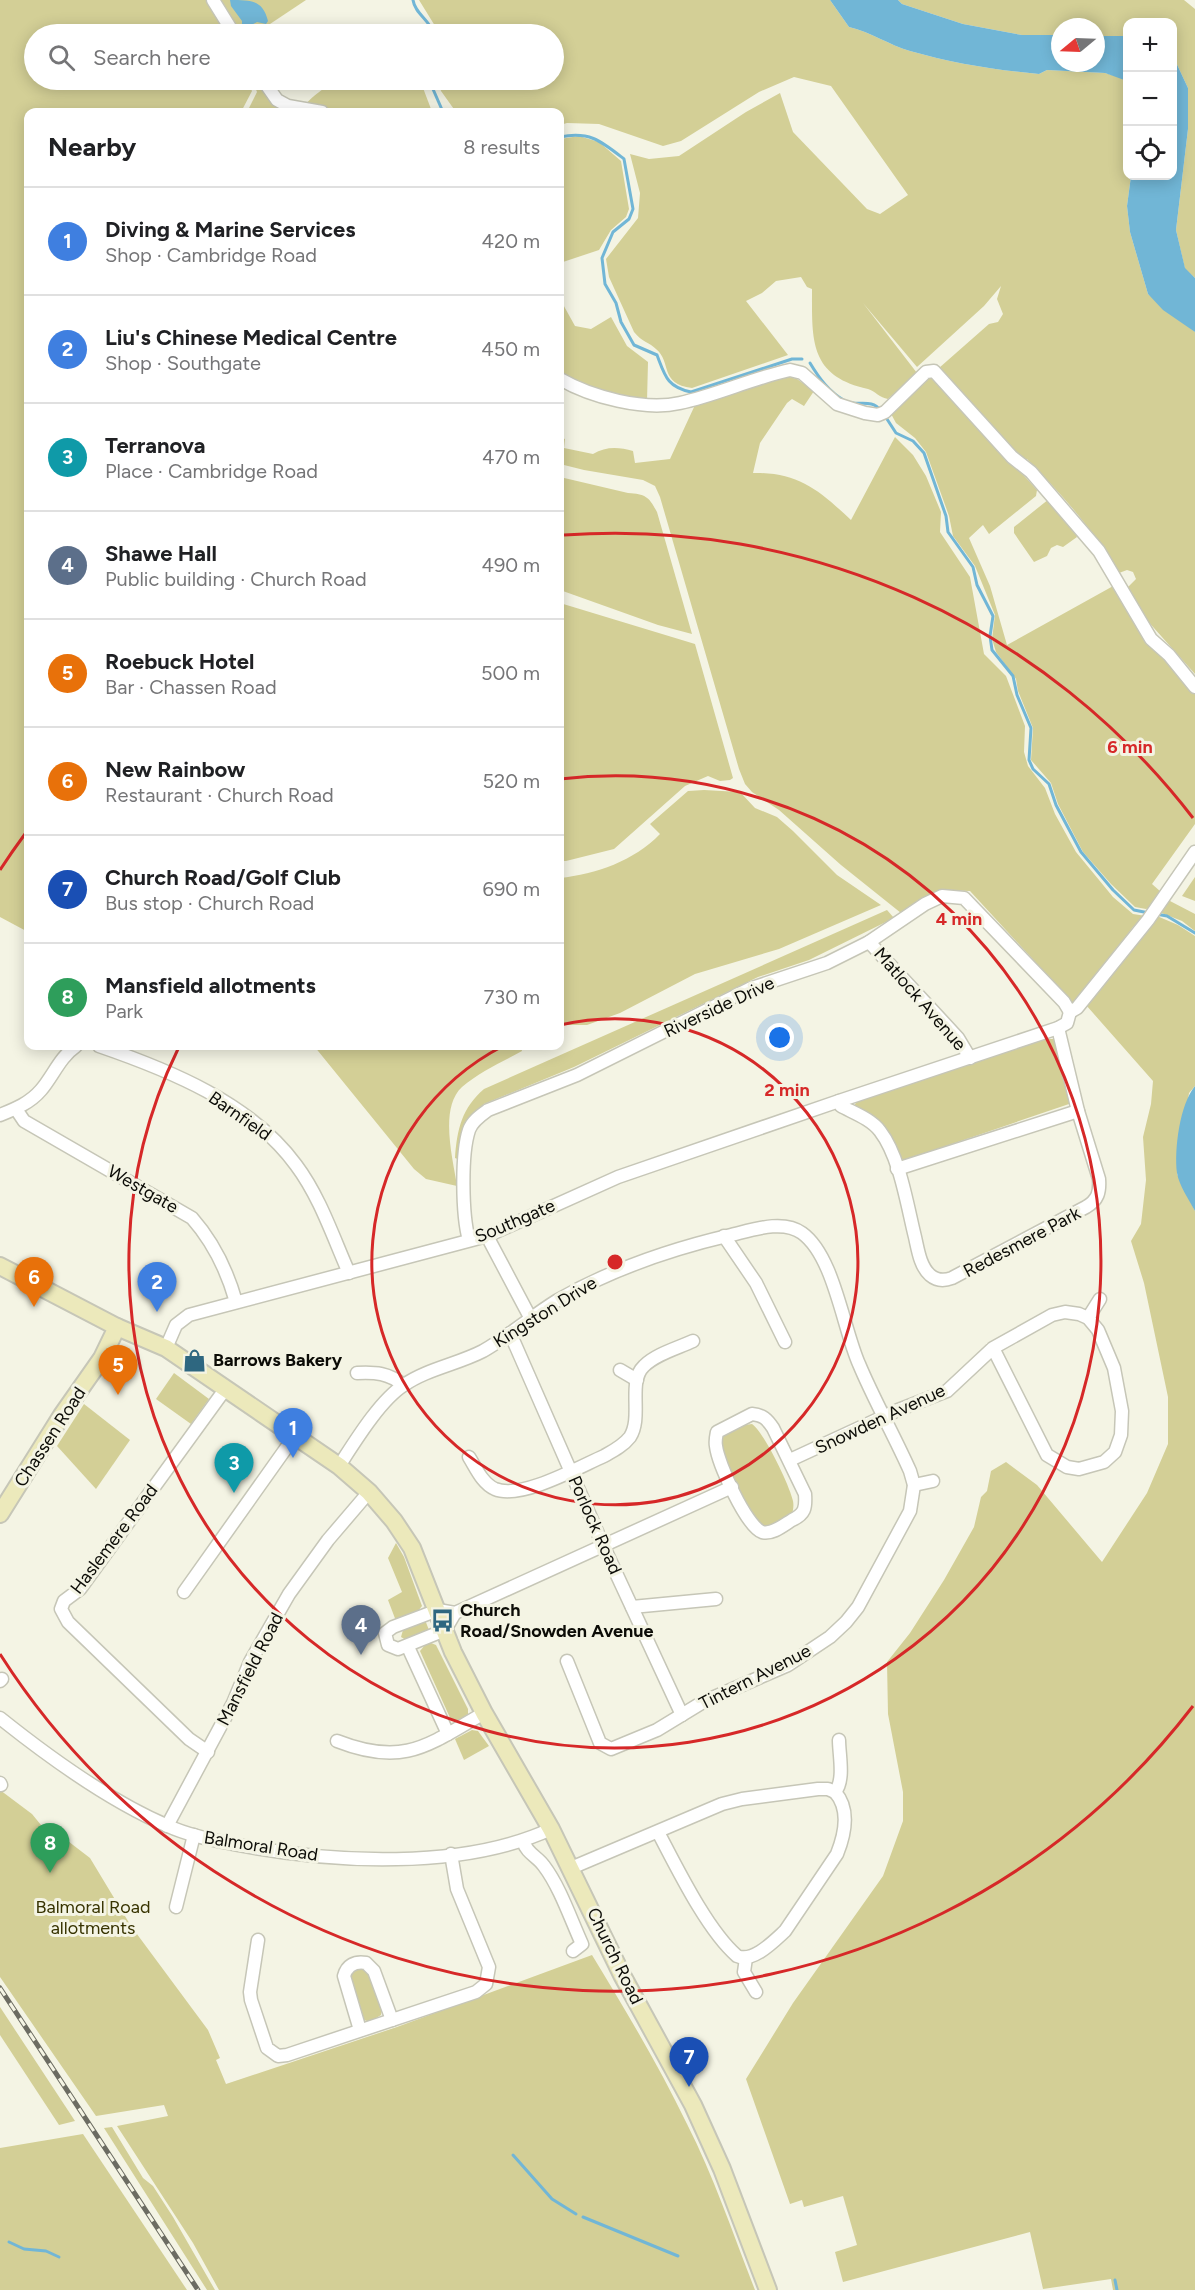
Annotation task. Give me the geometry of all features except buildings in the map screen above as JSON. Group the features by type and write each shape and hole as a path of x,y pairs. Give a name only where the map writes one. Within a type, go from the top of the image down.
{"main road":[{"name":"Church Road","path":"0,1266 117,1327 166,1348 339,1466 369,1492 394,1521 412,1548 446,1611 445,1630 453,1652 484,1713 551,1829 622,1975 708,2137 768,2290"},
{"name":"Chassen Road","path":"0,1514 62,1415 102,1358 117,1327"}],"street":[{"path":"213,0 228,24"},
{"path":"270,90 276,100 299,108"},
{"path":"564,382 603,398 649,404 678,403 790,370 802,373 837,404 878,415 885,412 926,372 934,371 1012,457 1030,472 1099,551 1151,639 1169,655 1195,687"},
{"path":"839,1101 1058,1028 1067,1023 1070,1011 1077,1008 1148,920 1195,852"},
{"name":"Riverside Drive","path":"469,1240 463,1203 466,1144 470,1128 479,1116 488,1110 577,1075 749,989 811,970 869,942 925,904 942,896 964,898 1070,1011"},
{"name":"Matlock Avenue","path":"869,942 958,1038 970,1058"},
{"name":"Redesmere Park","path":"839,1101 841,1106 880,1130 889,1146 897,1169 923,1263 931,1276 943,1281 952,1278 1093,1203 1100,1190 1058,1028"},
{"path":"0,1115 33,1099 71,1050"},
{"name":"Barnfield","path":"111,1050 180,1077 255,1122 277,1141 297,1166 315,1196 349,1272"},
{"name":"Southgate","path":"166,1348 176,1325 182,1318 487,1236 618,1177 839,1101"},
{"name":"Westgate","path":"16,1109 24,1121 192,1218 207,1235 221,1259 236,1302"},
{"path":"897,1169 1078,1111"},
{"name":"Kingston Drive","path":"339,1466 370,1419 404,1385 480,1352 557,1301 606,1275 679,1247 755,1229 793,1228 803,1233 814,1246 825,1264 858,1362 885,1417"},
{"path":"487,1236 531,1319"},
{"path":"724,1236 756,1283 785,1342"},
{"path":"993,1348 1047,1455 1067,1467 1092,1467 1104,1462 1115,1452 1121,1435 1122,1411 1114,1368 1098,1330 1088,1318 1100,1299"},
{"name":"Snowden Avenue","path":"790,1460 946,1391 993,1348 1052,1315 1065,1312 1088,1318"},
{"name":"Porlock Road","path":"510,1334 603,1545 682,1715"},
{"path":"469,1457 482,1478 495,1489 512,1492 527,1489 610,1453 630,1436 635,1423 637,1380 644,1365 693,1341"},
{"path":"620,1370 637,1380"},
{"path":"357,1373 377,1372 394,1377 404,1385"},
{"name":"Haslemere Road","path":"208,1752 189,1739 68,1622 61,1610 64,1601 77,1593 87,1580 226,1388"},
{"path":"752,1414 760,1415 767,1419 790,1460 804,1494 805,1511 771,1532 764,1533 747,1516 732,1487 716,1449 717,1432 752,1414"},
{"path":"885,1417 910,1471 914,1485 933,1481"},
{"path":"184,1592 294,1437"},
{"name":"Tintern Avenue","path":"567,1661 600,1743 609,1749 622,1746 657,1730 745,1682 788,1665 830,1637 858,1607 910,1511 914,1485"},
{"path":"445,1630 408,1647 393,1649 388,1645 385,1633 393,1627 446,1611 603,1545 699,1504 732,1487"},
{"name":"Mansfield Road","path":"167,1826 233,1703 250,1662 289,1594 328,1540 369,1492"},
{"path":"632,1607 716,1599"},
{"path":"408,1647 448,1734"},
{"path":"337,1741 375,1753 403,1753 448,1734 484,1713"},
{"name":"Balmoral Road","path":"0,1719 115,1798 167,1826 194,1835 266,1850 324,1857 383,1859 451,1854 523,1841 551,1829"},
{"path":"835,1792 839,1787 840,1776 839,1740"},
{"path":"571,1868 702,1812 742,1799 828,1789 835,1792 844,1806 842,1842 837,1854 785,1930 774,1941 746,1958 737,1956 731,1951 714,1929 679,1873 658,1832"},
{"path":"176,1907 194,1835"},
{"name":"Church Road","path":"523,1841 526,1850 546,1869 573,1924 582,1944 573,1951"},
{"path":"258,1940 250,1996 265,2044 270,2052 282,2056 476,1992 489,1979 488,1962 457,1889 451,1854"},
{"path":"746,1958 744,1972 756,1992"},
{"path":"360,2030 345,1982 345,1971 354,1963 366,1964 374,1971 392,2020"}],"green space":[{"path":"0,0 209,0 225,24 24,24 24,90 252,91 243,108 24,108 24,930 0,917"},
{"path":"219,0 306,0 270,24 236,24"},
{"path":"419,0 830,0 849,27 926,55 974,66 1039,74 1047,70 1105,73 1123,78 1123,180 1130,180 1127,206 1130,232 1148,294 1195,332 1195,674 1145,618 1127,588 1136,579 1133,572 1127,570 1119,573 1099,542 1065,500 1027,459 1020,459 939,368 989,324 998,322 1003,314 997,299 1001,286 984,306 917,367 863,303 917,373 888,399 871,390 849,383 834,375 824,365 814,340 812,289 807,287 801,277 776,281 762,293 746,301 788,355 692,388 682,386 670,377 661,354 634,332 609,277 606,259 638,218 640,193 630,154 649,159 679,156 746,112 780,93 793,132 867,209 880,214 908,195 831,86 794,77 759,92 681,141 663,146 599,124 564,124 564,108 453,108 441,91 564,90 564,24 434,24"},
{"path":"898,0 1184,0 1195,9 1195,278 1185,269 1176,230 1188,129 1188,88 1177,65 1177,18 1123,18 1123,36 1105,36 1105,18 1051,18 1051,35 1022,35 963,24 902,4"},
{"path":"256,90 271,90 293,108 249,108"},
{"path":"322,90 424,90 431,108 314,108 305,105"},
{"path":"579,136 599,142 621,161 629,209 626,217 611,230 599,250 564,262 564,138"},
{"path":"564,306 575,326 591,329 611,317 627,346 648,362 647,401 599,393 564,378"},
{"path":"785,376 797,379 814,391 804,406 792,399 787,403 760,443 753,473 783,476 807,485 829,500 851,520 895,437 913,455 926,476 941,512 940,532 970,577 984,654 1006,676 1025,726 1024,752 1028,766 1045,788 1055,814 1076,852 1113,897 1133,914 1146,916 1133,927 1080,998 1073,1003 970,891 940,890 901,913 841,865 779,810 752,792 745,784 739,769 655,486 643,480 564,465 564,448 593,454 613,448 633,451 635,463 670,459 695,405"},
{"path":"925,378 937,379 1037,490 1036,496 989,534 983,525 969,538 990,586 1007,645 1115,585 1131,618 1149,642 1195,692 1195,824 1152,884 1161,892 1154,906 1146,909 1135,907 1083,852 1058,804 1051,783 1031,760 1033,728 1018,691 1016,679 996,652 992,639 995,615 975,566 953,536 949,516 926,452 915,438 896,423 890,412"},
{"path":"564,478 643,495 657,512 692,634 658,625 564,591"},
{"path":"1049,499 1074,527 1077,537 1063,547 1057,545 1051,548 1047,556 1034,562 1014,533 1014,527"},
{"path":"564,604 695,644 733,778 720,781 708,776 685,786 614,849 564,861"},
{"path":"688,791 740,792 755,808 777,817 837,875 881,905 779,949 695,974 620,1013 587,1025 564,1025 564,877 614,865 638,852 660,834 650,824"},
{"path":"1195,877 1195,901 1182,896"},
{"path":"1170,901 1195,914 1195,931 1182,921 1159,912 1164,902"},
{"path":"887,910 894,918 809,960 758,977 574,1067 484,1104 465,1123 460,1160 455,1158 462,1120 470,1104 484,1089"},
{"path":"1157,916 1178,925 1195,936 1195,1086 1189,1093 1177,1174 1195,1211 1195,2290 1113,2290 1111,2279 1043,2289 1030,2232 843,2282 835,2252 857,2245 843,2196 804,2207 802,2200 790,2204 746,2079 793,2003 883,1876 903,1821 903,1792 888,1714 887,1662 910,1633 974,1527 981,1497 987,1491 991,1471 1006,1462 1037,1485 1102,1562 1147,1493 1168,1444 1168,1397 1144,1283 1131,1241 1141,1224 1146,1180 1143,1137 1151,1104 1153,1081 1086,1005"},
{"path":"1047,1039 1054,1039 1057,1042 1069,1104 905,1160 900,1158 854,1106 857,1101"},
{"path":"317,1050 522,1050 476,1077 462,1087 455,1096 449,1120 449,1134 457,1186 426,1179 414,1169"},
{"path":"174,1373 209,1399 191,1424 156,1399"},
{"path":"84,1404 130,1440 96,1489 57,1446"},
{"path":"752,1424 763,1437 776,1460 793,1503 792,1515 761,1529 757,1527 719,1449 723,1436"},
{"path":"396,1543 404,1557 422,1606 418,1611 396,1621 388,1600 402,1592 388,1558"},
{"path":"425,1620 429,1630 406,1640 401,1637 403,1630"},
{"path":"431,1643 436,1645 468,1709 468,1714 457,1722 451,1720 420,1651 425,1645"},
{"path":"472,1730 478,1731 489,1746 464,1760 455,1739"},
{"name":"Balmoral Road allotments","path":"0,1790 32,1814 41,1825 47,1825 90,1858 131,1926 208,2030 220,2058 216,2060 226,2084 397,2027 592,1955 654,2060 697,2144 755,2290 219,2290 193,2243 117,2126 168,2116 164,2105 96,2116 0,1977"},
{"path":"356,1967 368,1969 382,2007 381,2015 370,2022 361,2019 351,1992 350,1978"},
{"path":"0,2007 75,2121 59,2125 0,2035"},
{"path":"112,2127 143,2178 153,2186 173,2217 215,2290 207,2290 104,2128"},
{"path":"83,2134 187,2290 0,2290 0,2148"}],"water":[{"path":"230,0 255,3 263,9 268,21 266,24 257,22 242,24"},
{"path":"830,0 898,0 902,4 963,24 1022,35 1051,35 1051,70 1039,74 958,62 910,51 849,27"},
{"path":"1105,36 1123,36 1123,80 1105,73 1086,72 1105,72"},
{"path":"1177,65 1188,88 1188,129 1176,230 1185,268 1195,278 1195,332 1163,310 1148,294 1130,232 1127,206 1130,180 1177,180"},
{"path":"1195,1086 1195,1211 1180,1182 1176,1163 1177,1140 1182,1115"}],"waterway":[{"path":"413,0 414,5 428,24"},
{"path":"433,90 441,108"},
{"path":"564,136 579,135 595,139 624,159 633,209 629,219 613,232 602,258 605,284 616,303 621,322 634,345 657,355 665,375 672,384 691,392 792,359 802,359"},
{"path":"810,363 825,384 839,397 849,403 873,404 880,410"},
{"path":"885,416 896,433 913,441 924,453 946,516 948,532 973,567 977,585 993,616 990,636 992,650 1013,676 1017,695 1031,728 1029,760 1033,769 1049,784 1056,805 1081,852 1113,890 1134,910 1149,913"},
{"path":"1156,914 1167,916 1195,933"},
{"path":"513,2155 552,2199 576,2214"},
{"path":"583,2217 678,2256"},
{"path":"9,2242 24,2249 46,2251 59,2257"},
{"path":"1115,2280 1117,2290"}],"railway":[{"path":"0,1988 198,2290"}],"place":[{"name":"New Rainbow","path":"34,1307"},
{"name":"Liu's Chinese Medical Centre","path":"157,1312"},
{"name":"Barrows Bakery","path":"195,1360"},
{"name":"Roebuck Hotel","path":"118,1395"},
{"name":"Diving & Marine Services","path":"293,1458"},
{"name":"Terranova","path":"234,1493"},
{"name":"Church Road/Snowden Avenue","path":"442,1620"},
{"name":"Shawe Hall","path":"361,1655"},
{"name":"Mansfield allotments","path":"50,1873"},
{"name":"Church Road/Golf Club","path":"689,2087"}]}
